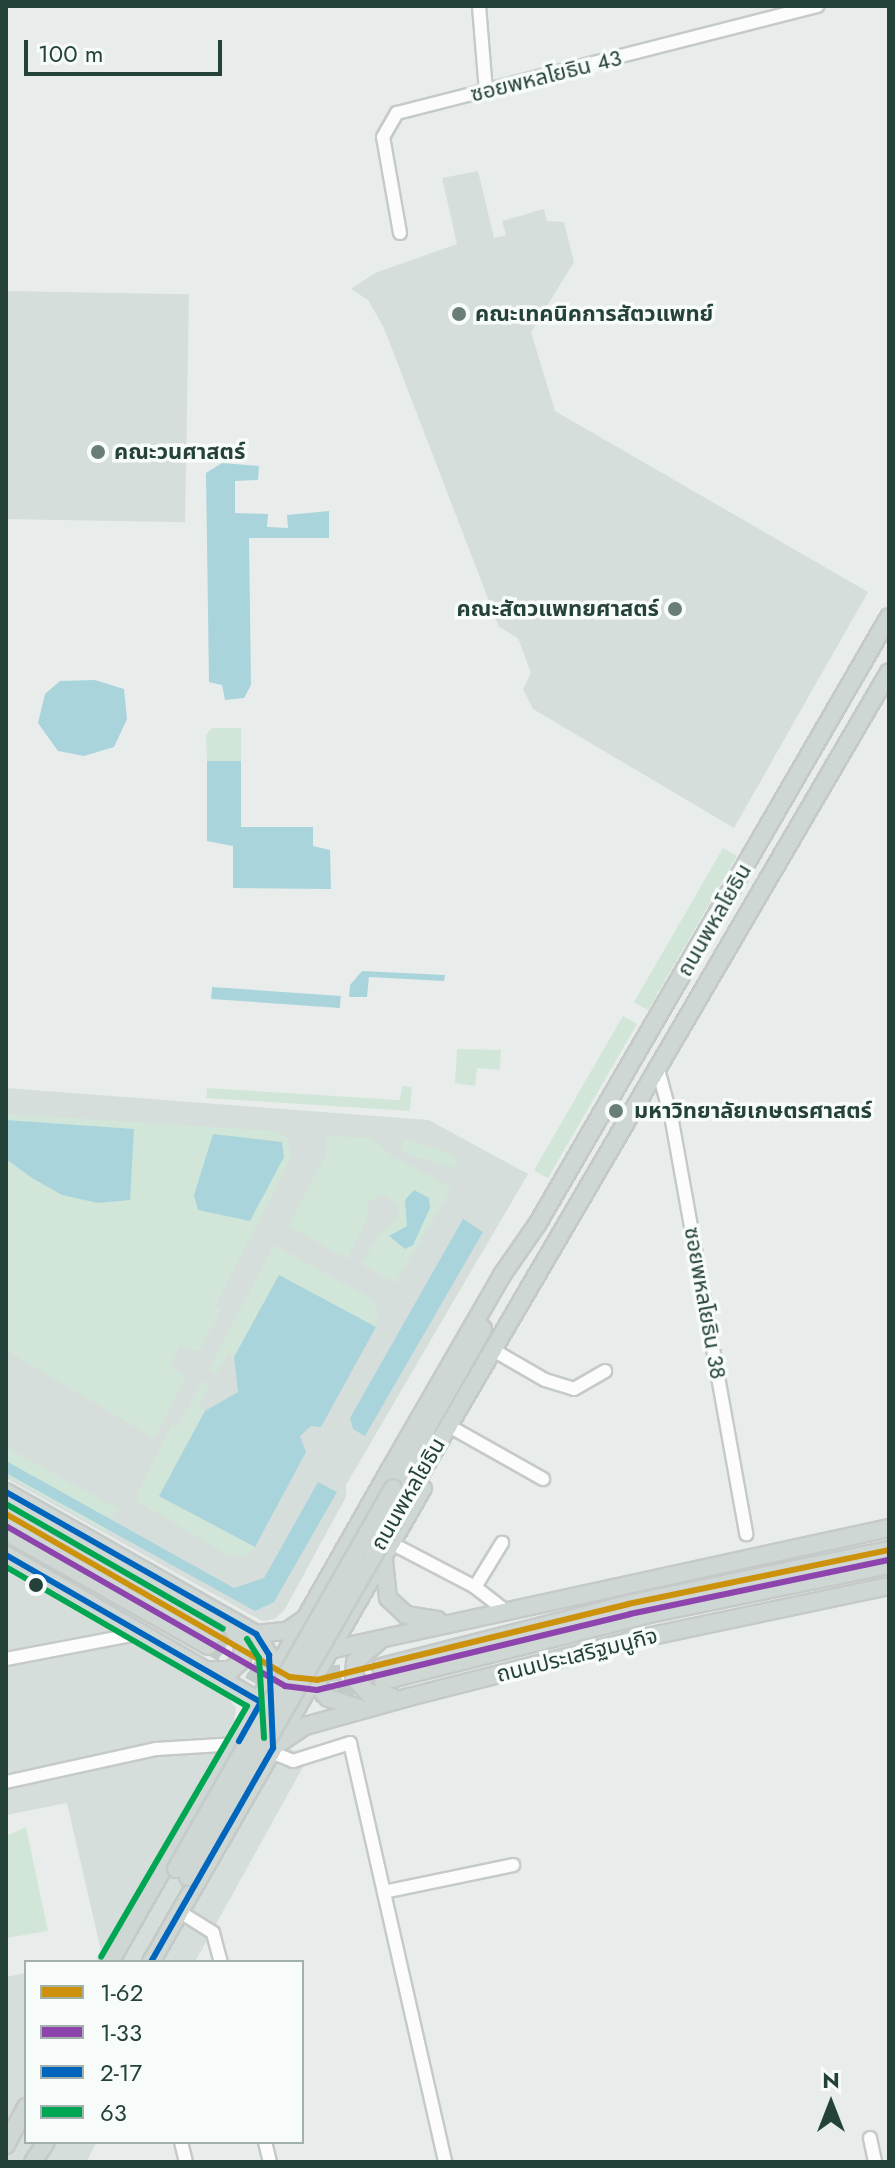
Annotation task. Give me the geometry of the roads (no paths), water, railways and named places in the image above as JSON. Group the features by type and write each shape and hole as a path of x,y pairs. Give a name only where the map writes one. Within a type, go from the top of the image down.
{"main road":[{"name":"ถนนพหลโยธิน","path":"400,1492 538,1223 889,617"},
{"name":"ถนนพหลโยธิน","path":"123,1960 182,1873 400,1492 562,1235 659,1073 889,672"},
{"name":"ถนนพหลโยธิน","path":"111,1960 237,1744 271,1696 302,1624 351,1537 502,1275 538,1223"},
{"name":"ถนนพหลโยธิน","path":"152,1960 292,1718 309,1674 331,1650 500,1354 562,1235"},
{"path":"6,1492 256,1634 269,1655 272,1750"},
{"path":"6,1514 212,1640 6,1532"},
{"path":"331,1650 889,1528"},
{"path":"351,1537 347,1556 352,1566 370,1568 388,1548"},
{"path":"388,1548 388,1598 406,1615 455,1622"},
{"path":"889,1550 628,1604 382,1674 645,1615 889,1565"},
{"path":"6,1555 202,1667 271,1696 292,1718 343,1715"},
{"name":"ถนนประเสริฐมนูกิจ","path":"272,1750 305,1726 409,1697 628,1641 889,1586"},
{"path":"202,1667 224,1672 242,1660 243,1645 228,1620"},
{"path":"256,1634 287,1631 302,1624 309,1674 337,1704 369,1708"},
{"path":"382,1638 355,1662 354,1677 378,1698 409,1697"},
{"path":"271,1696 309,1674"},
{"path":"214,1783 244,1801"},
{"name":"ถนนพหลโยธิน","path":"141,1960 182,1873"},
{"path":"6,2145 24,2111"},
{"path":"6,2154 24,2124"},
{"path":"30,2162 44,2144"}],"street":[{"path":"479,6 486,91"},
{"name":"ซอยพหลโยธิน 43","path":"400,233 383,137 386,124 397,113 782,11 818,6"},
{"name":"ซอยพหลโยธิน 38","path":"659,1073 672,1121 746,1534"},
{"path":"500,1354 545,1380 574,1389 605,1371"},
{"path":"456,1430 543,1479"},
{"path":"475,1587 502,1543"},
{"path":"388,1548 475,1587 504,1610"},
{"path":"6,1659 142,1633"},
{"path":"272,1750 293,1761 350,1743 445,2162"},
{"path":"6,1782 156,1749 237,1744"},
{"path":"384,1892 513,1865"},
{"path":"180,1912 213,1933 220,1960"},
{"path":"870,2138 875,2162"}],"water":[{"path":"222,463 259,466 258,480 235,481 235,513 268,514 267,527 288,528 287,515 329,511 329,538 249,538 251,685 244,698 225,700 222,685 209,682 206,473"},
{"path":"95,680 124,689 127,719 114,747 84,756 58,751 38,723 45,694 60,681"},
{"path":"207,761 241,761 241,827 313,827 313,846 330,850 331,889 233,888 233,846 207,841"},
{"path":"362,971 445,975 444,981 369,977 367,997 349,997 350,985"},
{"path":"212,987 341,996 340,1008 211,999"},
{"path":"6,1120 134,1129 130,1200 98,1203 62,1195 32,1178 6,1159"},
{"path":"213,1134 282,1142 284,1157 250,1221 198,1210 194,1195"},
{"path":"414,1190 429,1198 430,1208 413,1245 405,1249 389,1236 407,1226 405,1200"},
{"path":"463,1219 483,1232 365,1436 353,1429 350,1418"},
{"path":"279,1275 376,1327 321,1427 311,1426 300,1436 306,1452 255,1547 159,1496 205,1411 238,1392 234,1357"},
{"path":"6,1461 234,1588 264,1578 318,1482 337,1492 274,1602 255,1611 6,1473"}],"tunnel":[{"path":"215,1634 280,1671"},
{"path":"208,1646 280,1689"},
{"path":"301,1678 381,1667"},
{"path":"314,1695 383,1681"}],"place":[{"name":"คณะเทคนิคการสัตวแพทย์","path":"459,314"},
{"name":"คณะวนศาสตร์","path":"98,452"},
{"name":"คณะสัตวแพทยศาสตร์","path":"675,609"},
{"name":"มหาวิทยาลัยเกษตรศาสตร์","path":"616,1111"}]}
